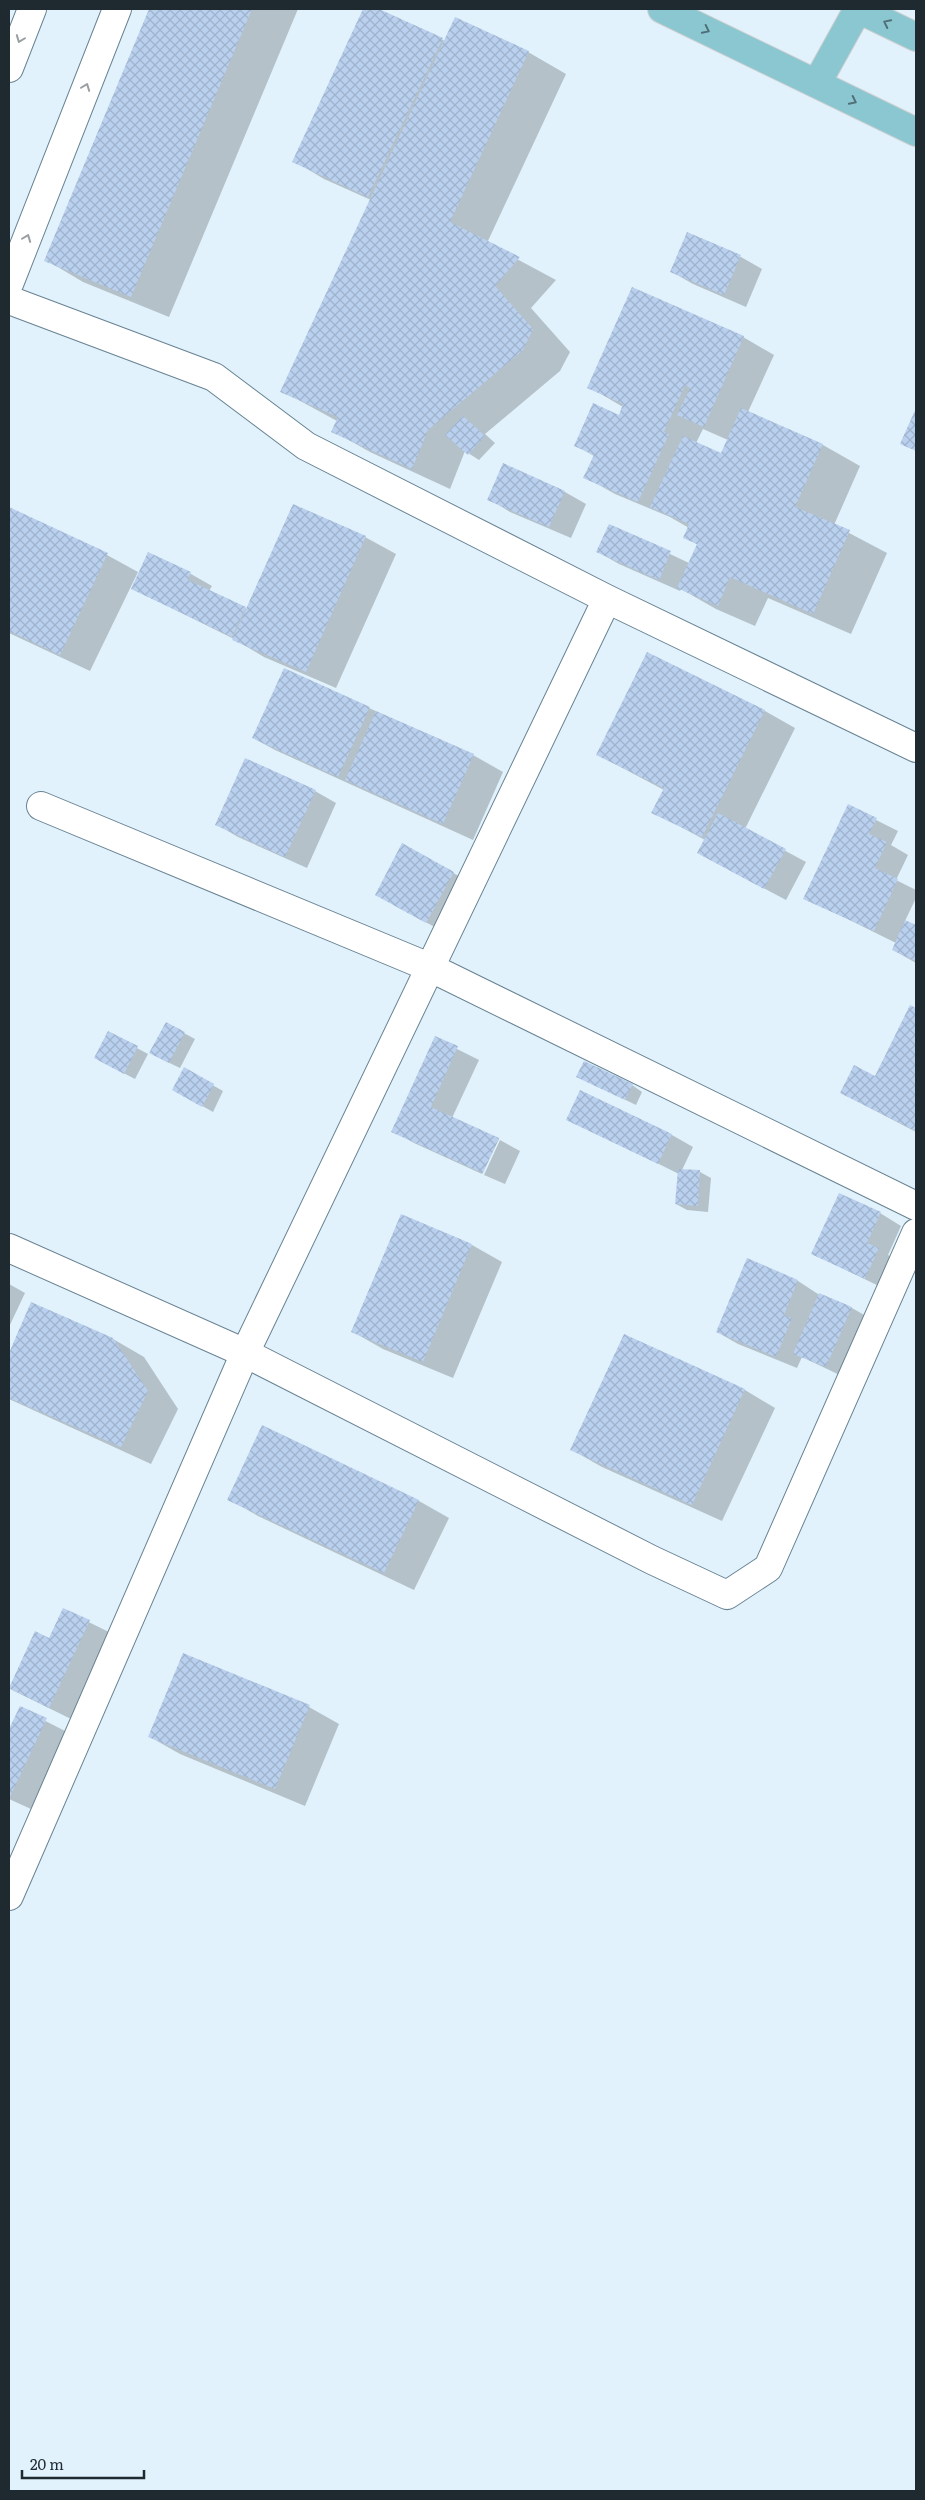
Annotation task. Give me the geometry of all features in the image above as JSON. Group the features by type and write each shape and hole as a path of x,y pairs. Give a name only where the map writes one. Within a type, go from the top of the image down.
{"main road":[{"path":"662,9 916,132"},
{"path":"817,84 858,9 916,37"}],"street":[{"path":"9,68 32,9"},
{"path":"9,284 117,9"},
{"path":"9,300 214,377 306,446 607,599 916,748"},
{"path":"9,1896 245,1353 429,966 607,599"},
{"path":"41,806 429,966 916,1206"},
{"path":"9,1248 245,1353 652,1560 727,1595 768,1568 916,1233"}],"building":[{"path":"149,9 252,9 131,297 44,261"},
{"path":"363,9 379,9 443,38 368,197 292,162"},
{"path":"455,17 529,51 450,222 520,257 495,286 533,329 523,350 428,430 412,469 331,432 338,417 280,392"},
{"path":"687,232 741,255 724,295 670,272"},
{"path":"632,287 744,336 704,427 677,415 690,388 685,385 664,432 669,434 638,502 583,478 594,455 574,446 593,403 619,415 623,404 587,388"},
{"path":"741,408 823,444 795,507 850,530 813,614 730,577 718,606 677,588 697,544 683,538 689,524 650,507 683,436 721,453"},
{"path":"916,408 916,451 900,444"},
{"path":"463,416 485,436 468,455 445,435"},
{"path":"503,463 565,491 549,527 487,500"},
{"path":"293,504 366,536 306,672 232,640"},
{"path":"9,507 108,553 60,655 9,631"},
{"path":"609,524 671,551 659,580 596,552"},
{"path":"148,552 191,572 188,580 246,607 232,637 131,589"},
{"path":"647,652 765,710 702,837 651,813 664,788 596,755"},
{"path":"284,668 370,707 338,777 252,738"},
{"path":"376,711 474,754 443,824 345,780"},
{"path":"245,758 316,790 285,857 215,825"},
{"path":"848,804 877,818 869,834 887,842 875,868 898,879 874,931 803,899"},
{"path":"718,813 786,849 764,889 697,853"},
{"path":"402,843 454,872 426,923 375,895"},
{"path":"905,920 916,925 916,961 892,950"},
{"path":"910,1005 916,1008 916,1131 840,1093 854,1065 875,1076"},
{"path":"166,1022 185,1032 169,1063 149,1053"},
{"path":"108,1031 138,1046 124,1074 94,1058"},
{"path":"435,1036 458,1046 431,1107 499,1138 483,1173 391,1132"},
{"path":"584,1061 633,1084 625,1100 576,1077"},
{"path":"184,1067 214,1084 202,1107 172,1090"},
{"path":"580,1090 672,1134 658,1164 566,1120"},
{"path":"678,1169 700,1170 698,1206 675,1204"},
{"path":"839,1193 881,1212 867,1243 879,1248 865,1279 811,1254"},
{"path":"401,1214 472,1244 423,1362 351,1332"},
{"path":"747,1258 798,1280 784,1315 792,1318 776,1357 716,1332"},
{"path":"819,1293 852,1307 826,1367 793,1354"},
{"path":"31,1302 113,1338 148,1391 121,1447 9,1398 9,1353"},
{"path":"624,1334 745,1389 692,1505 570,1450"},
{"path":"262,1425 419,1500 384,1573 227,1500"},
{"path":"63,1608 90,1620 49,1708 9,1688 35,1631 49,1638"},
{"path":"183,1653 310,1705 275,1789 148,1737"},
{"path":"20,1706 47,1718 9,1799 9,1729"}]}
